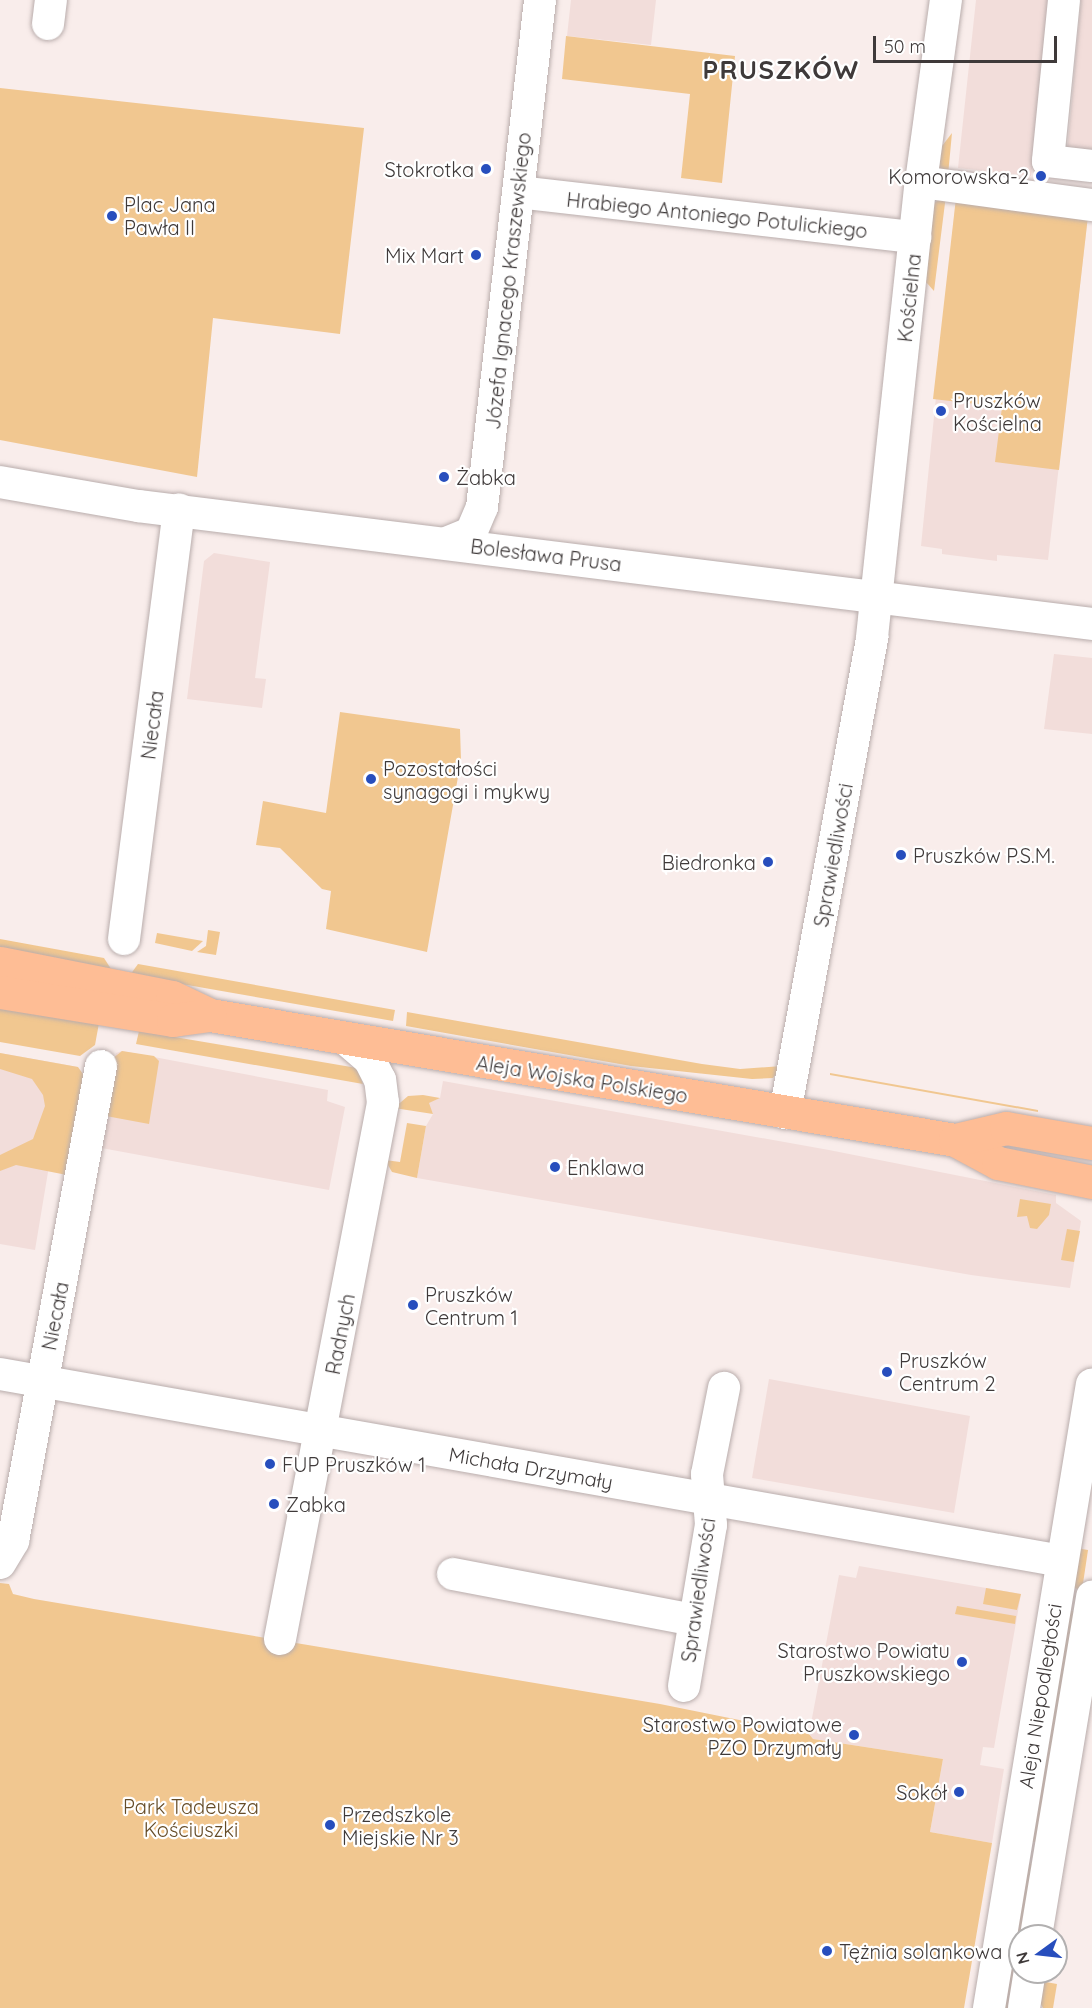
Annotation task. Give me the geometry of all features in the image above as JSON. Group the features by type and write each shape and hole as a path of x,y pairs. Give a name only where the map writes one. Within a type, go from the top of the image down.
{"main road":[{"name":"Aleja Wojska Polskiego","path":"0,963 172,996 210,1015 347,1040 955,1140 998,1163 1092,1182"},
{"name":"Aleja Wojska Polskiego","path":"0,992 173,1020 210,1015"},
{"name":"Aleja Wojska Polskiego","path":"955,1140 1006,1128 1092,1143"}],"street":[{"name":"Józefa Ignacego Kraszewskiego","path":"446,543 471,533 481,515 540,0"},
{"name":"Kościelna","path":"878,597 921,182 946,0"},
{"path":"1064,0 1048,161 1092,166"},
{"path":"921,182 1092,206"},
{"name":"Hrabiego Antoniego Potulickiego","path":"518,192 915,237"},
{"name":"Bolesława Prusa","path":"0,482 179,510 1092,624"},
{"name":"Niecała","path":"124,939 179,510"},
{"name":"Sprawiedliwości","path":"785,1113 878,597"},
{"name":"Radnych","path":"280,1639 383,1103 380,1080 370,1060 347,1040"},
{"name":"Niecała","path":"0,1563 13,1541 101,1065"},
{"name":"Michała Drzymały","path":"0,1374 1062,1561"},
{"name":"Aleja Niepodległości","path":"989,2008 1092,1384"},
{"name":"Sprawiedliwości","path":"684,1686 711,1525 707,1474 724,1388"},
{"path":"453,1574 695,1620"},
{"name":"Aleja Niepodległości","path":"1038,1924 1092,1597"},
{"path":"1024,2008 1028,1984"}],"shaded area":[{"path":"571,0 656,0 651,45 567,36"},
{"path":"976,0 1054,0 1031,176 958,168"},
{"path":"1081,0 1092,0 1092,156 1067,153"},
{"path":"956,198 1088,216 1048,560 997,555 997,561 942,554 942,549 921,546"},
{"path":"214,553 270,562 255,678 266,679 262,708 187,699 204,561"},
{"path":"1054,654 1092,658 1092,734 1044,729"},
{"path":"122,1051 328,1090 327,1101 345,1107 329,1190 96,1147 116,1053"},
{"path":"0,1053 78,1067 48,1172 35,1250 0,1244"},
{"path":"443,1081 829,1150 1056,1195 1056,1203 1081,1221 1070,1288 971,1275 417,1178 426,1126 433,1114 428,1103 440,1098"},
{"path":"769,1379 970,1416 954,1513 752,1478"},
{"path":"859,1566 1021,1594 994,1748 983,1747 980,1765 1004,1769 992,1843 930,1832 943,1759 813,1739 809,1734 839,1575 856,1578"}],"green space":[{"path":"566,36 735,56 722,183 681,178 690,94 562,79"},
{"name":"Plac Jana Pawła II","path":"0,88 364,128 340,334 213,318 197,477 0,440"},
{"path":"952,133 948,175 939,168 942,146"},
{"path":"946,195 934,291 926,282 934,203"},
{"path":"956,198 1088,216 1059,470 995,462 1002,407 933,399"},
{"path":"340,712 460,729 461,760 427,952 326,929 331,891 322,889 280,848 256,845 263,801 326,813"},
{"path":"208,930 220,932 216,955 197,952 206,946"},
{"path":"157,933 203,941 192,951 155,943"},
{"path":"0,939 104,958 111,969 0,951"},
{"path":"138,964 395,1010 393,1021 130,975"},
{"path":"0,1007 99,1023 95,1045 80,1056 0,1042"},
{"path":"407,1012 702,1064 740,1069 782,1066 773,1078 752,1079 631,1066 406,1026"},
{"path":"139,1031 357,1068 363,1084 136,1044"},
{"path":"122,1051 154,1056 159,1061 149,1124 106,1116 112,1059"},
{"path":"0,1053 78,1067 88,1081 72,1176 16,1165 0,1171 0,1155 33,1139 45,1106 43,1095 32,1079 0,1069"},
{"path":"830,1073 1038,1110 1038,1112 830,1075"},
{"path":"423,1095 440,1098 429,1103 433,1114 394,1108 408,1096"},
{"path":"407,1123 426,1126 417,1178 392,1172 385,1160 400,1162"},
{"path":"1020,1199 1051,1204 1049,1215 1037,1229 1030,1228 1027,1216 1017,1217"},
{"path":"1067,1229 1080,1231 1074,1262 1061,1260"},
{"path":"1076,1548 1088,1550 1082,1590 1070,1587"},
{"name":"Park Tadeusza Kościuszki","path":"0,1583 9,1584 13,1594 34,1599 660,1704 809,1734 813,1739 943,1759 930,1832 992,1843 964,2008 0,2008"},
{"path":"986,1588 1021,1594 1017,1610 983,1604"},
{"path":"957,1606 1016,1616 1015,1624 955,1614"},
{"path":"1066,1610 1078,1612 1040,1843 1029,1841"},
{"path":"1025,1863 1037,1865 1027,1924 1015,1924"},
{"path":"1008,1966 1008,1984 1015,1984 1013,2008 1001,2008"},
{"path":"1040,1984 1057,1984 1053,2008 1043,2008 1039,2001"}],"place":[{"name":"Stokrotka","path":"486,169"},
{"name":"Komorowska-2","path":"1041,176"},
{"name":"Plac Jana Pawła II","path":"112,216"},
{"name":"Mix Mart","path":"476,255"},
{"name":"Pruszków Kościelna","path":"941,411"},
{"name":"Żabka","path":"444,477"},
{"name":"Pozostałości synagogi i mykwy","path":"371,779"},
{"name":"Pruszków P.S.M.","path":"901,855"},
{"name":"Biedronka","path":"768,862"},
{"name":"Enklawa","path":"555,1167"},
{"name":"Pruszków Centrum 1","path":"413,1305"},
{"name":"Pruszków Centrum 2","path":"887,1372"},
{"name":"FUP Pruszków 1","path":"270,1464"},
{"name":"Zabka","path":"274,1504"},
{"name":"Starostwo Powiatu Pruszkowskiego","path":"962,1662"},
{"name":"Starostwo Powiatowe PZO Drzymały","path":"854,1735"},
{"name":"Sokół","path":"959,1792"},
{"name":"Przedszkole Miejskie Nr 3","path":"330,1825"},
{"name":"Tężnia solankowa","path":"827,1951"}],"district":[{"name":"PRUSZKÓW","path":"781,70"}]}
